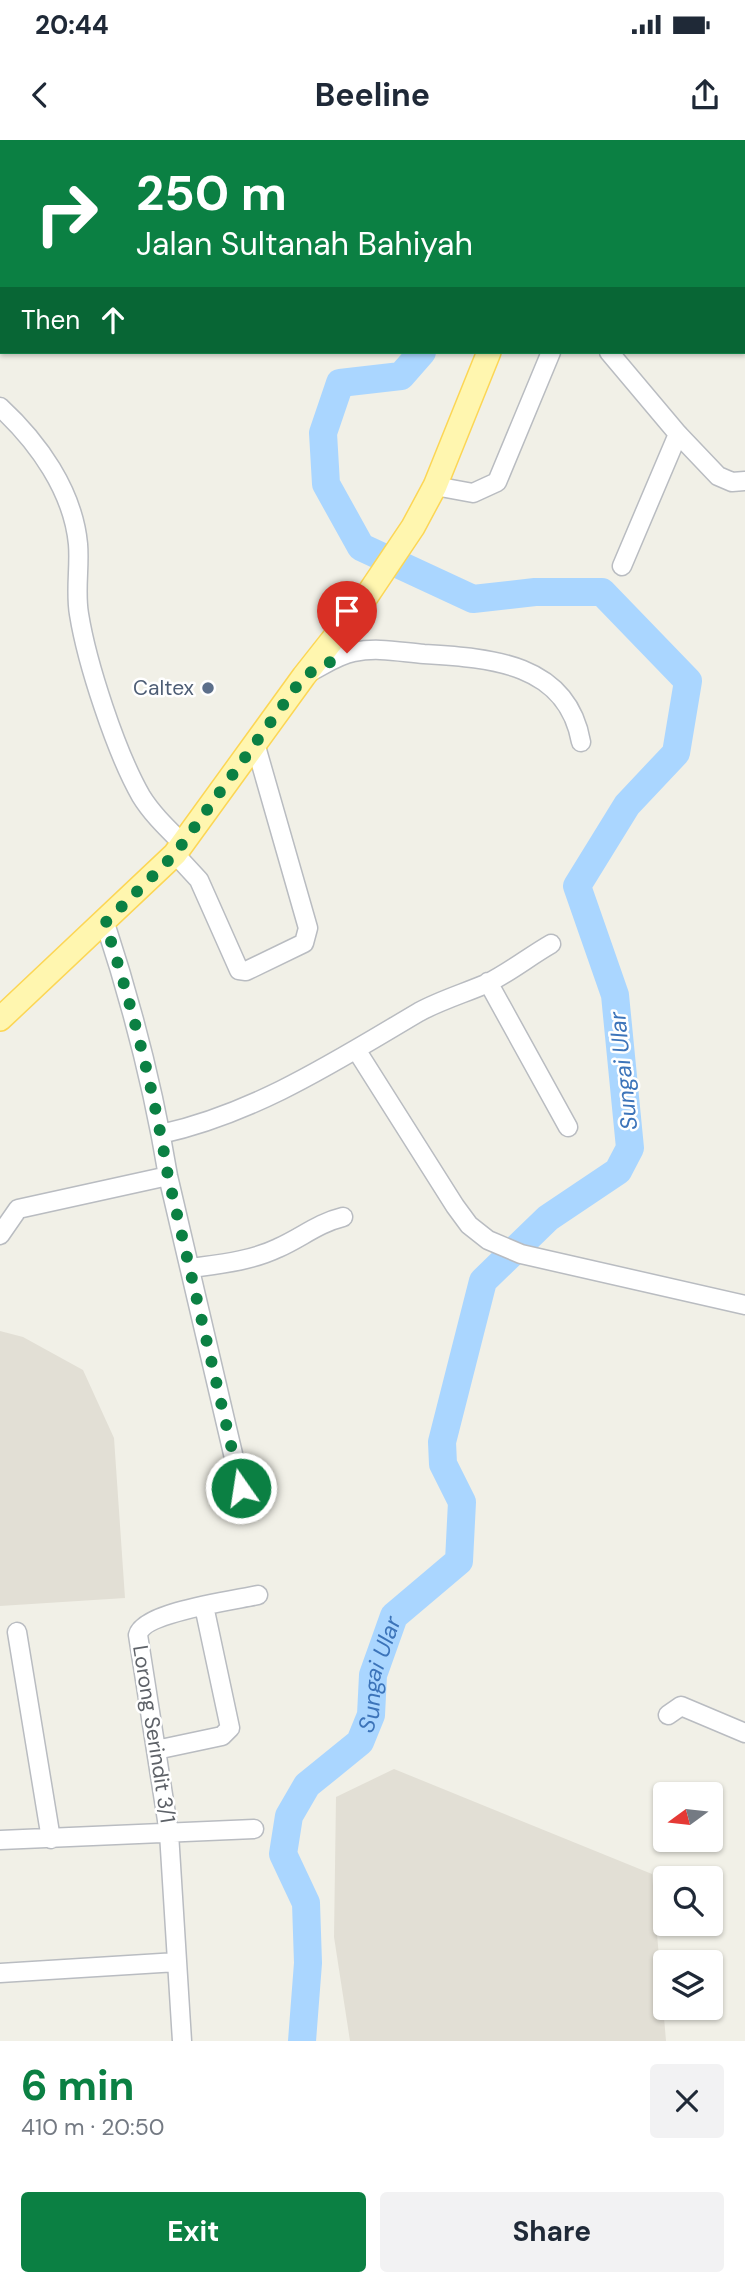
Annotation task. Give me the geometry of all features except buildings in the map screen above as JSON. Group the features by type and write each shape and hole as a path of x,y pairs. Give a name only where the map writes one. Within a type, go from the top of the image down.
{"main road":[{"path":"0,1019 105,923 179,849 304,676 364,600 413,527 435,486 488,354"}],"street":[{"path":"435,486 473,493 497,482 550,354"},
{"path":"612,354 678,434 718,476 732,482 745,481"},
{"path":"0,407 33,442 62,489 75,527 78,611 84,640 122,756 142,797 199,880 239,970 246,971 304,943 308,928 255,743"},
{"path":"622,566 678,434"},
{"path":"304,676 339,656 370,649 463,655 492,661 530,672 562,694 577,720 581,742"},
{"path":"105,923 118,963 161,1134 168,1176 241,1488"},
{"path":"161,1134 202,1125 260,1102 356,1051 432,1006 488,982 551,944"},
{"path":"488,982 568,1127"},
{"path":"356,1051 455,1206 469,1225 488,1240 521,1254 745,1305"},
{"path":"0,1235 18,1209 168,1176"},
{"path":"191,1268 239,1261 278,1248 320,1223 343,1217"},
{"path":"156,1750 222,1736 230,1728 204,1606 258,1595"},
{"name":"Lorong Serindit 3/1","path":"182,2041 169,1833 138,1635 139,1629 152,1621 204,1606"},
{"path":"17,1632 51,1839"},
{"path":"668,1715 681,1706 745,1733"},
{"path":"0,1840 254,1829"},
{"path":"0,1973 177,1962"}],"shaded area":[{"path":"0,1331 23,1337 83,1370 114,1438 125,1598 0,1606"},
{"path":"394,1769 652,1874 653,1936 657,1936 658,1950 653,1950 653,2020 664,2020 666,2041 350,2041 334,1937 336,1797"}],"waterway":[{"name":"Sungai Ular","path":"302,2041 308,1963 306,1903 283,1854 289,1816 307,1785 360,1742 371,1715 373,1675 394,1616 459,1561 462,1502 443,1464 442,1442 483,1281 548,1218 618,1171 630,1148 615,995 577,886 627,805 676,753 688,681 602,592 535,592 473,599 361,547 326,484 323,433 340,383 401,376 420,354"}],"place":[{"name":"Caltex","path":"208,688"}],"route":[{"path":"241,1488 168,1176 161,1134 118,963 105,923 175,854 304,676 347,653"}]}
